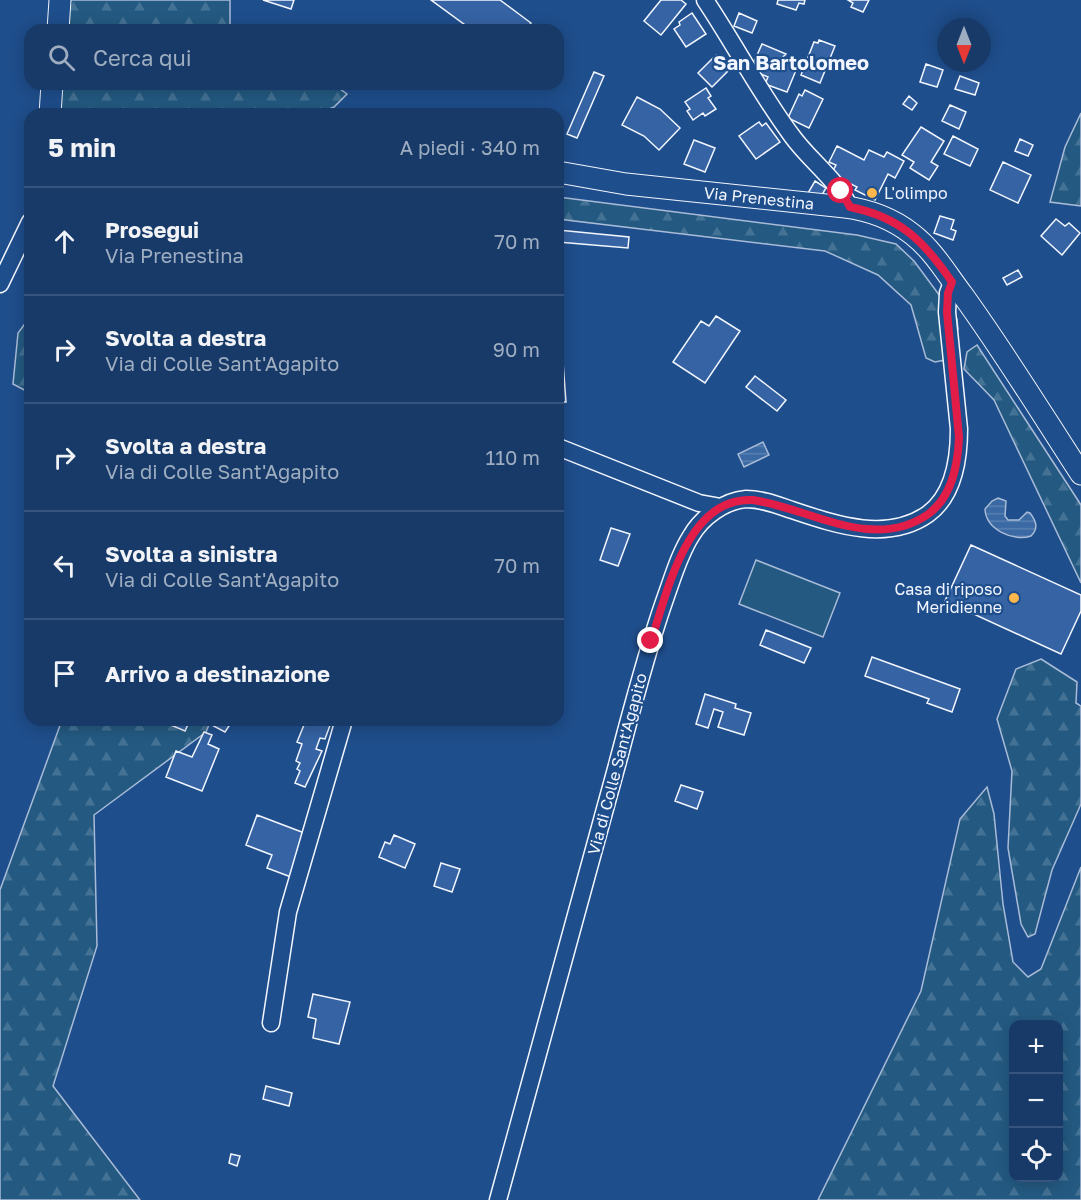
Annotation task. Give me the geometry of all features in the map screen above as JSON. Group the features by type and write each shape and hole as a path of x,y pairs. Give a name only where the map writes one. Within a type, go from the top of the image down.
{"main road":[{"path":"58,24 60,0"},
{"path":"50,108 52,90"},
{"name":"Via Prenestina","path":"564,173 626,184 850,207 882,217 909,231 928,248 984,324 1081,474"}],"street":[{"path":"705,0 784,126 836,184 850,207"},
{"path":"0,284 24,234"},
{"name":"Via di Colle Sant'Agapito","path":"498,1200 657,623 688,540 699,525 721,507 742,500 759,501 820,519 872,530 898,528 910,524 936,507 951,483 958,446 959,429 947,312 948,293 952,282"},
{"path":"564,449 699,503 721,507"},
{"path":"271,1023 288,912 343,726"}],"green space":[{"path":"67,0 230,0 230,24 65,24"},
{"path":"61,90 341,90 347,94 331,108 60,108"},
{"path":"1081,113 1081,206 1050,202 1065,147"},
{"path":"564,198 857,235 896,244 914,261 957,319 958,329 945,360 935,362 926,358 911,305 878,275 825,251 564,220"},
{"path":"24,325 24,390 13,384 18,333"},
{"path":"977,345 1081,505 1081,583 994,400 964,369 967,352"},
{"path":"756,560 840,593 823,637 739,604"},
{"path":"1041,659 1077,682 1076,703 1081,706 1081,804 1052,870 1035,934 1028,937 1021,924 1008,848 1012,771 997,719 1016,669"},
{"path":"60,726 208,726 206,732 94,815 97,946 53,1086 140,1200 0,1200 0,890"},
{"path":"987,787 994,814 1003,904 1013,962 1028,977 1041,969 1081,867 1081,1200 818,1200 921,991 960,819"}],"shaded area":[{"path":"763,442 769,455 744,467 738,454"},
{"path":"998,498 1006,501 1005,516 1008,520 1019,520 1027,512 1030,513 1036,524 1031,536 1009,536 990,523 985,509"}],"building":[{"path":"263,0 294,0 291,9"},
{"path":"431,0 500,0 531,23 530,24 464,24"},
{"path":"661,0 681,0 686,4 661,35 644,21"},
{"path":"778,0 805,0 804,4 799,3 796,10 777,4"},
{"path":"848,0 869,0 863,12 851,7 853,3"},
{"path":"692,13 706,34 686,47 674,29 680,25 679,22"},
{"path":"739,13 757,21 752,33 734,26"},
{"path":"819,40 835,46 820,83 801,75 814,42 818,43"},
{"path":"762,44 786,54 783,57 799,63 787,92 765,84 768,77 756,72 759,65 754,62"},
{"path":"716,55 730,69 712,87 698,73"},
{"path":"926,64 937,68 937,72 942,72 937,87 920,82"},
{"path":"594,72 604,76 577,138 567,134"},
{"path":"960,76 979,83 975,95 955,89"},
{"path":"706,88 711,96 708,98 716,109 705,116 703,113 693,120 687,111 690,109 685,102"},
{"path":"805,90 823,99 809,128 788,118 799,94 802,96"},
{"path":"909,96 917,103 912,110 903,104"},
{"path":"637,97 660,109 680,128 659,150 644,136 622,125"},
{"path":"950,105 966,112 959,129 942,121"},
{"path":"759,122 762,126 766,123 780,142 756,159 739,136"},
{"path":"921,127 944,141 931,162 938,166 929,180 910,168 914,162 902,155"},
{"path":"953,136 978,149 970,166 944,154"},
{"path":"1020,139 1033,145 1028,156 1015,151"},
{"path":"694,140 715,148 705,172 684,164"},
{"path":"837,146 864,160 869,150 884,157 887,152 904,161 895,178 888,174 875,200 855,190 857,187 831,174 836,165 829,162"},
{"path":"1003,162 1031,175 1018,203 990,190"},
{"path":"815,181 826,188 819,200 808,193"},
{"path":"940,216 954,220 951,229 956,231 953,240 934,233"},
{"path":"1056,219 1065,226 1069,223 1080,233 1062,255 1041,236"},
{"path":"564,231 629,237 628,248 564,243"},
{"path":"1018,270 1022,277 1007,285 1003,278"},
{"path":"716,316 740,331 705,383 673,362 701,321 709,326"},
{"path":"564,375 566,402 564,402"},
{"path":"755,376 786,400 777,411 746,387"},
{"path":"611,528 630,534 618,566 600,560"},
{"name":"Casa di riposo Meridienne","path":"971,545 1081,595 1081,611 1061,654 945,601"},
{"path":"766,630 811,648 804,663 760,645"},
{"path":"872,657 960,689 952,712 927,703 929,699 865,676"},
{"path":"705,694 736,704 735,708 751,713 744,735 718,727 723,712 714,709 708,728 696,724"},
{"path":"173,726 187,726 185,731"},
{"path":"214,726 229,726 225,732"},
{"path":"304,726 330,726 325,739 320,738 316,749 322,751 305,787 295,783 300,771 297,769 300,763 296,761 302,744 297,742"},
{"path":"204,732 212,735 208,744 219,749 202,791 166,777 176,751 192,757"},
{"path":"681,785 703,792 697,809 675,801"},
{"path":"257,815 307,834 291,877 267,868 272,855 246,845"},
{"path":"394,835 415,844 405,868 379,857 385,842 390,844"},
{"path":"441,863 460,869 452,892 434,886"},
{"path":"313,994 350,1002 339,1044 313,1038 316,1019 308,1017"},
{"path":"266,1086 292,1093 289,1106 263,1099"},
{"path":"231,1154 240,1156 237,1166 229,1163"}],"place":[{"name":"L'olimpo","path":"872,193"},
{"name":"Casa di riposo Meridienne","path":"1014,598"}],"district":[{"name":"San Bartolomeo","path":"791,63"}],"route":[{"path":"651,641 688,540 699,525 721,507 747,499 774,504 858,528 886,530 910,524 931,512 943,499 951,483 959,437 947,312 948,293 952,282 933,254 914,235 886,218 850,207 841,191"}]}
